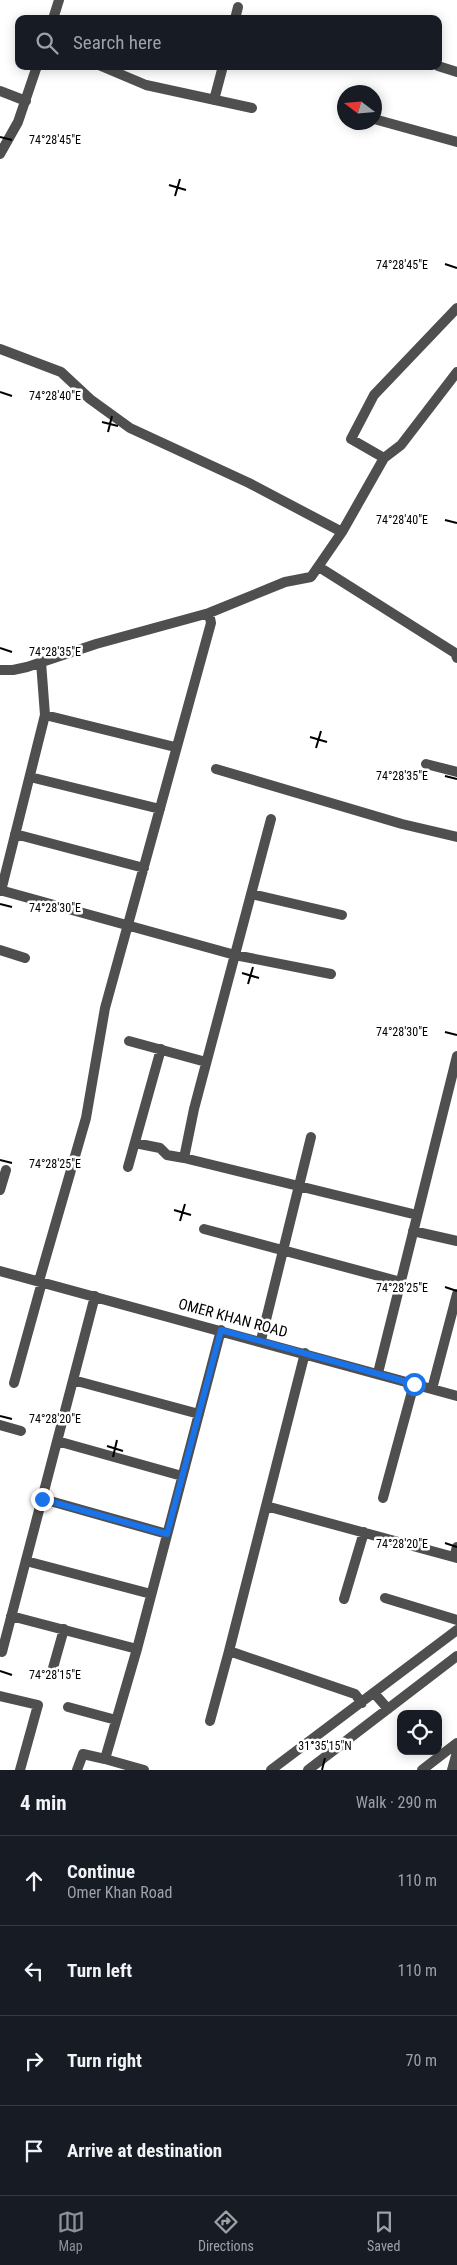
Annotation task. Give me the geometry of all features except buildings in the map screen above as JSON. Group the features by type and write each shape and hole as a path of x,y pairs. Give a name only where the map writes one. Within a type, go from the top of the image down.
{"street":[{"path":"53,15 58,0"},
{"path":"236,15 238,7"},
{"path":"442,67 457,72"},
{"path":"0,154 18,122 36,70"},
{"path":"110,70 146,85 252,108"},
{"path":"214,100 221,70"},
{"path":"0,92 26,101"},
{"path":"382,121 457,142"},
{"path":"384,458 351,439 374,395 457,308"},
{"path":"0,349 62,372 90,398 130,428 249,483 342,532"},
{"path":"0,670 13,670 96,644 209,613 285,582 311,577 342,532 384,458 400,445 457,372"},
{"path":"319,567 455,654 457,658"},
{"path":"14,1383 86,1118 105,1008 160,809 175,747 211,623 209,613"},
{"path":"41,662 45,715 0,890 235,955 330,974"},
{"path":"45,715 175,747"},
{"path":"426,764 457,772"},
{"path":"216,769 457,838"},
{"path":"30,777 160,809"},
{"path":"184,1158 206,1062 271,819"},
{"path":"15,834 144,868"},
{"path":"251,894 342,916"},
{"path":"0,950 25,958"},
{"path":"129,1040 206,1062"},
{"path":"128,1166 161,1050"},
{"path":"378,1374 457,1056"},
{"path":"261,1340 311,1137"},
{"path":"135,1143 160,1148 167,1155 417,1215"},
{"path":"0,1190 6,1170"},
{"path":"204,1229 401,1282"},
{"path":"413,1231 457,1241"},
{"name":"OMER KHAN ROAD","path":"0,1271 261,1340 457,1396"},
{"path":"432,1389 457,1294"},
{"path":"2,1652 95,1296"},
{"path":"105,1759 152,1594 221,1330"},
{"path":"210,1720 305,1353"},
{"path":"73,1380 199,1414"},
{"path":"383,1498 414,1384"},
{"path":"0,1425 21,1431"},
{"path":"57,1441 182,1476"},
{"path":"42,1499 167,1534"},
{"path":"266,1506 456,1554"},
{"path":"344,1599 364,1532"},
{"path":"26,1561 152,1594"},
{"path":"385,1598 457,1620"},
{"path":"11,1616 137,1649"},
{"path":"51,1674 64,1629"},
{"path":"308,1770 457,1630"},
{"path":"229,1651 355,1694 362,1703"},
{"path":"270,1770 307,1741 362,1703 382,1701 457,1656"},
{"path":"0,1696 38,1706 20,1770"},
{"path":"68,1707 116,1720"},
{"path":"422,1770 457,1743"},
{"path":"452,1770 457,1752"},
{"path":"77,1770 84,1754 140,1770"}],"route":[{"path":"42,1499 167,1534 221,1330 414,1384"}]}
